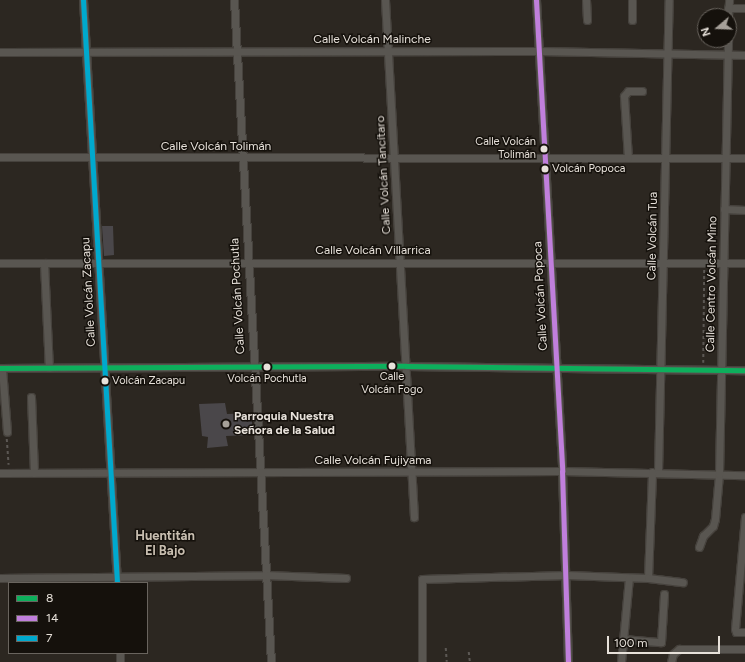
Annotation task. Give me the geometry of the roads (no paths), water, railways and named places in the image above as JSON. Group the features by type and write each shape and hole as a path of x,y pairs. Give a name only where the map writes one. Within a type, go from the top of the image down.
{"street":[{"name":"Calle Volcán Zacapu","path":"83,0 117,580"},
{"name":"Calle Volcán Pochutla","path":"234,0 253,367 271,662"},
{"name":"Calle Volcán Tancítaro","path":"385,0 406,366 410,472 414,517"},
{"name":"Calle Volcán Popoca","path":"536,0 562,471 567,575 568,662"},
{"path":"586,0 587,20"},
{"path":"632,0 632,20"},
{"name":"Calle Volcán Tua","path":"648,578 661,368 669,0"},
{"path":"728,0 728,8"},
{"name":"Calle Centro Volcán Mino","path":"699,547 703,536 713,526 715,519 719,474 728,48"},
{"name":"Calle Volcán Malinche","path":"0,52 538,51 745,55"},
{"path":"628,158 624,96 628,91 642,91"},
{"name":"Calle Volcán Tolimán","path":"0,157 745,158"},
{"path":"724,209 745,210"},
{"name":"Calle Volcán Villarrica","path":"0,263 745,263"},
{"path":"44,263 49,368"},
{"path":"7,432 1,368 406,366 745,370"},
{"path":"31,397 34,473"},
{"name":"Calle Volcán Fujiyama","path":"0,473 562,471 745,475"},
{"path":"745,518 735,629 736,632 745,632"},
{"path":"0,578 117,580 265,575 346,578"},
{"path":"422,662 422,579 567,575 648,578 683,582"},
{"path":"621,662 629,578"},
{"path":"623,639 661,642 664,594"},
{"path":"671,662 675,650 745,650"}],"place":[{"name":"Calle Volcán Tolimán","path":"544,149"},
{"name":"Volcán Popoca","path":"545,169"},
{"name":"Calle Volcán Fogo","path":"392,366"},
{"name":"Volcán Pochutla","path":"267,367"},
{"name":"Volcán Zacapu","path":"105,381"},
{"name":"Parroquia Nuestra Señora de la Salud","path":"226,424"}],"district":[{"name":"Huentitán El Bajo","path":"165,544"}]}
